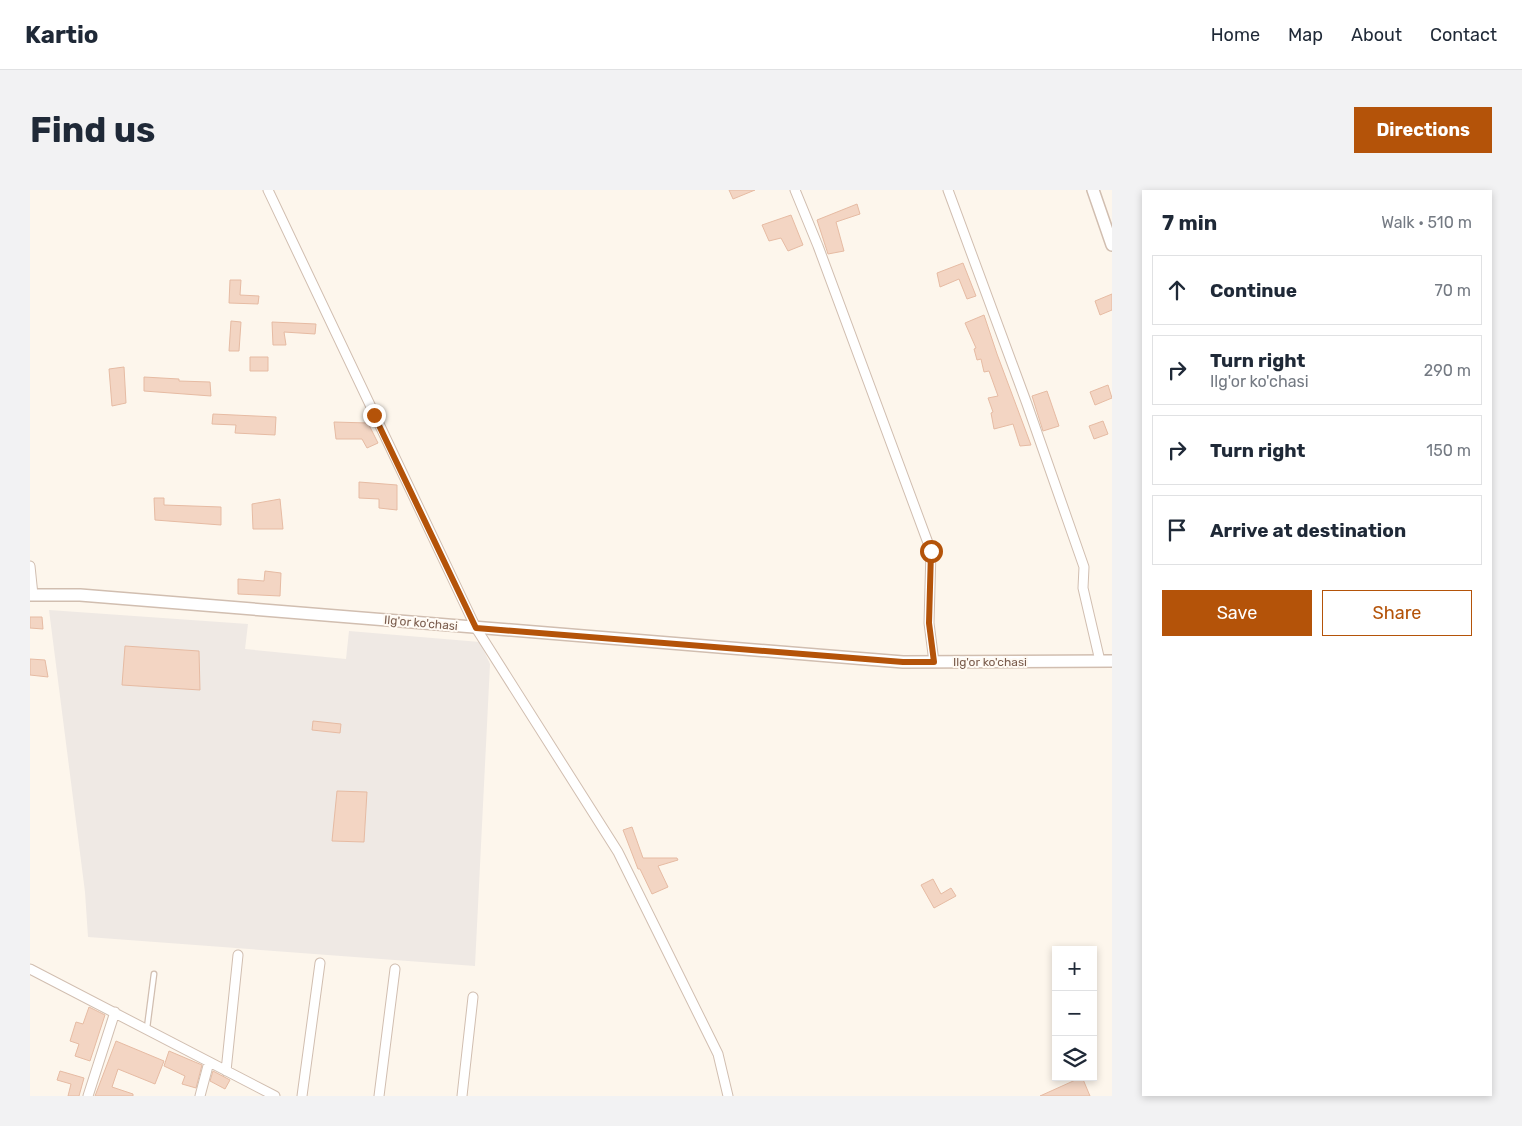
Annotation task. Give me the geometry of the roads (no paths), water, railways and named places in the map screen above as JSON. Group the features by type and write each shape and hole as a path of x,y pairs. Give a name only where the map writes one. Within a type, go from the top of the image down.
{"street":[{"path":"268,190 476,628 618,852 718,1054 728,1096"},
{"path":"795,190 818,246 931,551 929,623 934,662"},
{"path":"948,190 1084,567 1083,588 1100,661"},
{"path":"1093,190 1112,245"},
{"path":"30,566 32,595"},
{"name":"Ilg'or ko'chasi","path":"32,595 80,594 903,662 1112,661"},
{"path":"226,1071 238,955"},
{"path":"302,1096 320,963"},
{"path":"30,968 275,1096"},
{"path":"379,1096 395,969"},
{"path":"462,1096 473,997"},
{"path":"88,1096 115,1012"},
{"path":"200,1096 209,1062"}],"lane":[{"path":"147,1028 154,974"}]}
